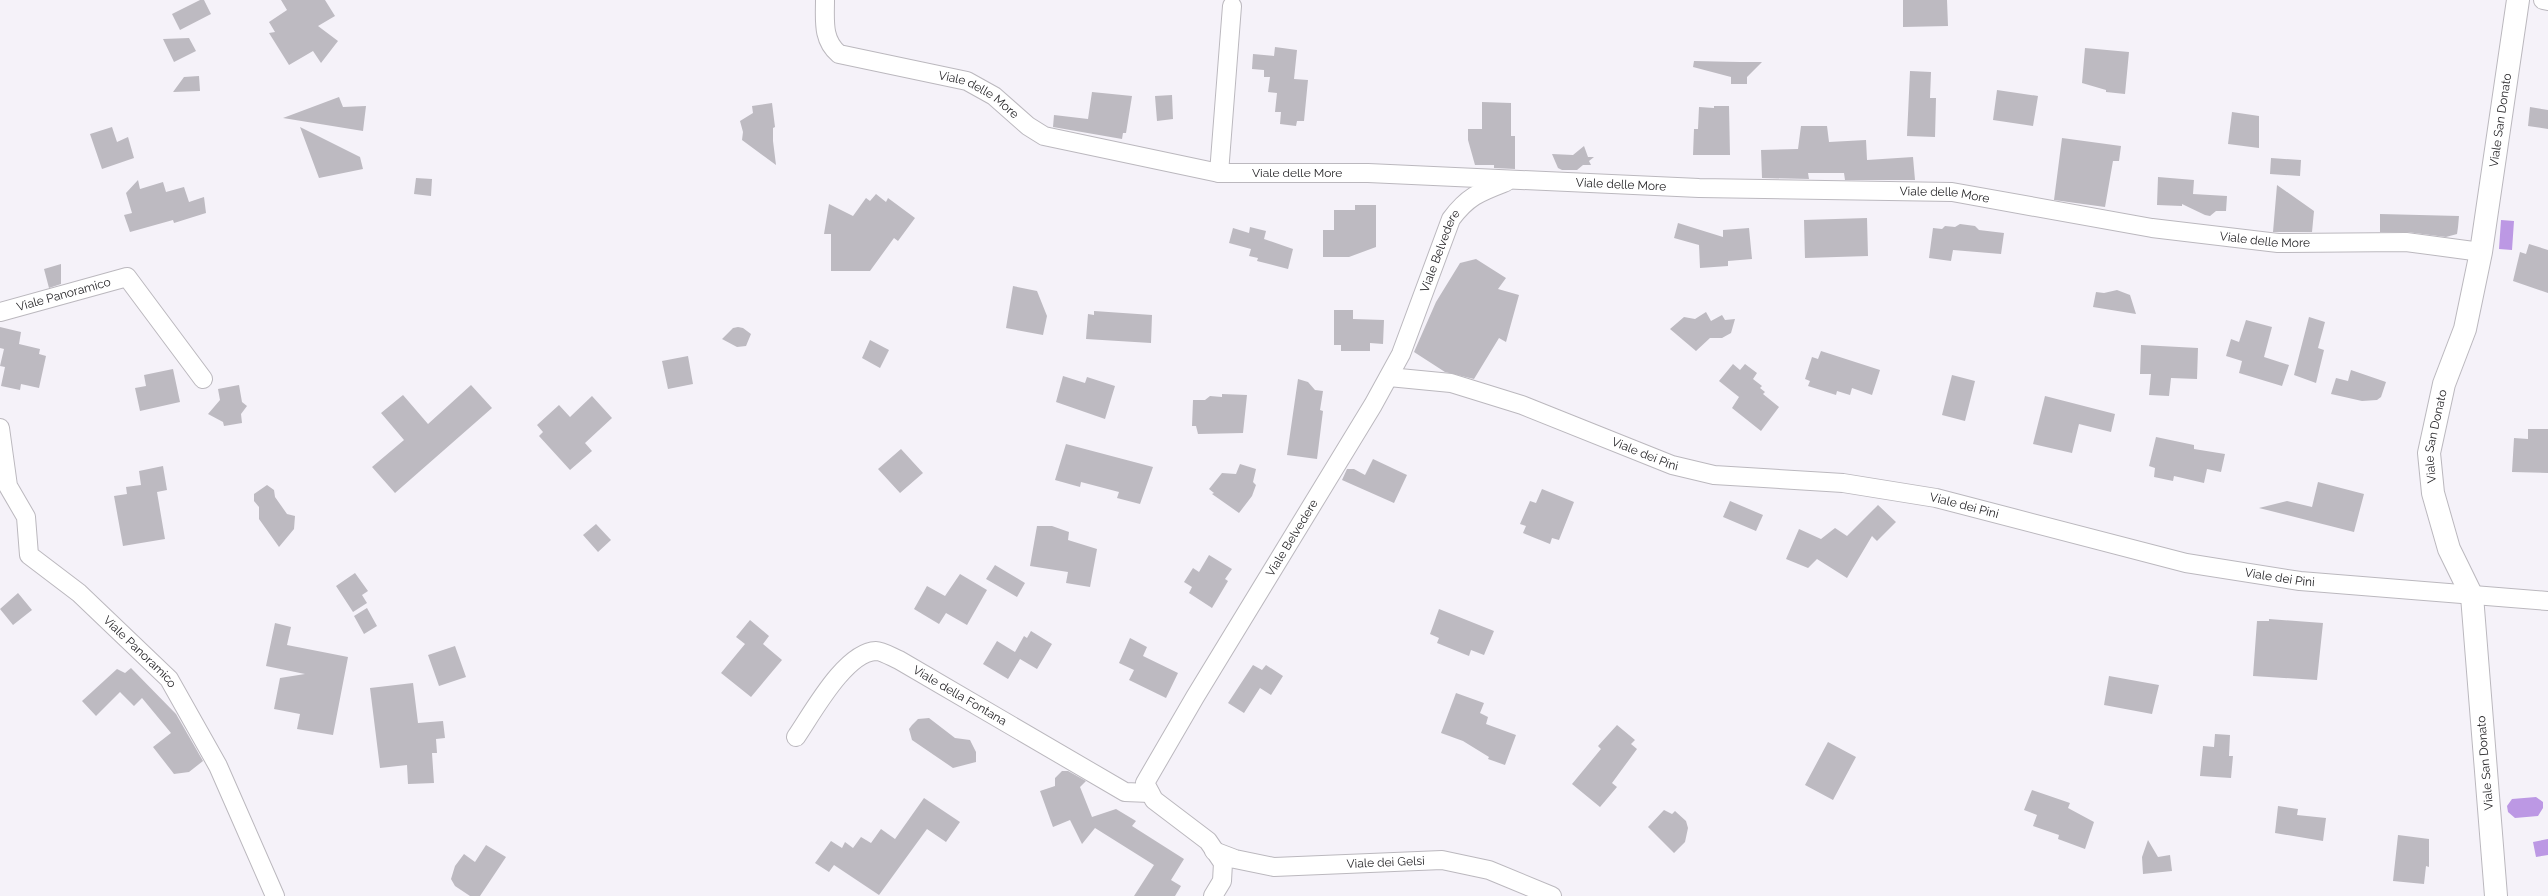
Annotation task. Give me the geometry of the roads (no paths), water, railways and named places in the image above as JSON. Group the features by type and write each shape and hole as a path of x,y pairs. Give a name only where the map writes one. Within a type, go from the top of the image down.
{"street":[{"name":"Viale delle More","path":"824,0 825,33 832,48 839,54 967,81 994,96 1028,126 1044,136 1219,173 1368,173 1699,188 1952,192 2152,228 2278,243 2406,242 2481,252"},
{"name":"Viale San Donato","path":"2496,896 2472,596 2449,549 2433,493 2429,453 2444,384 2465,328 2481,252 2518,0"},
{"path":"2543,0 2548,1"},
{"path":"1219,173 1232,6"},
{"name":"Viale Belvedere","path":"1150,793 1145,783 1388,377 1404,347 1451,219 1464,202 1485,190 1514,180"},
{"name":"Viale Panoramico","path":"0,312 127,277 203,379"},
{"name":"Viale dei Pini","path":"1388,377 1451,383 1522,405 1672,464 1714,475 1851,484 1936,498 2186,563 2324,584 2548,601"},
{"name":"Viale Panoramico","path":"0,428 8,486 26,517 29,555 79,592 168,679 218,766 275,896"},
{"name":"Viale della Fontana","path":"796,737 844,668 862,656 876,651 899,660 1125,792 1150,793"},
{"path":"1150,793 1154,800 1208,841 1222,863 1222,881 1213,896"},
{"name":"Viale dei Gelsi","path":"1214,851 1235,859 1274,867 1442,860 1489,870 1552,896"}]}
